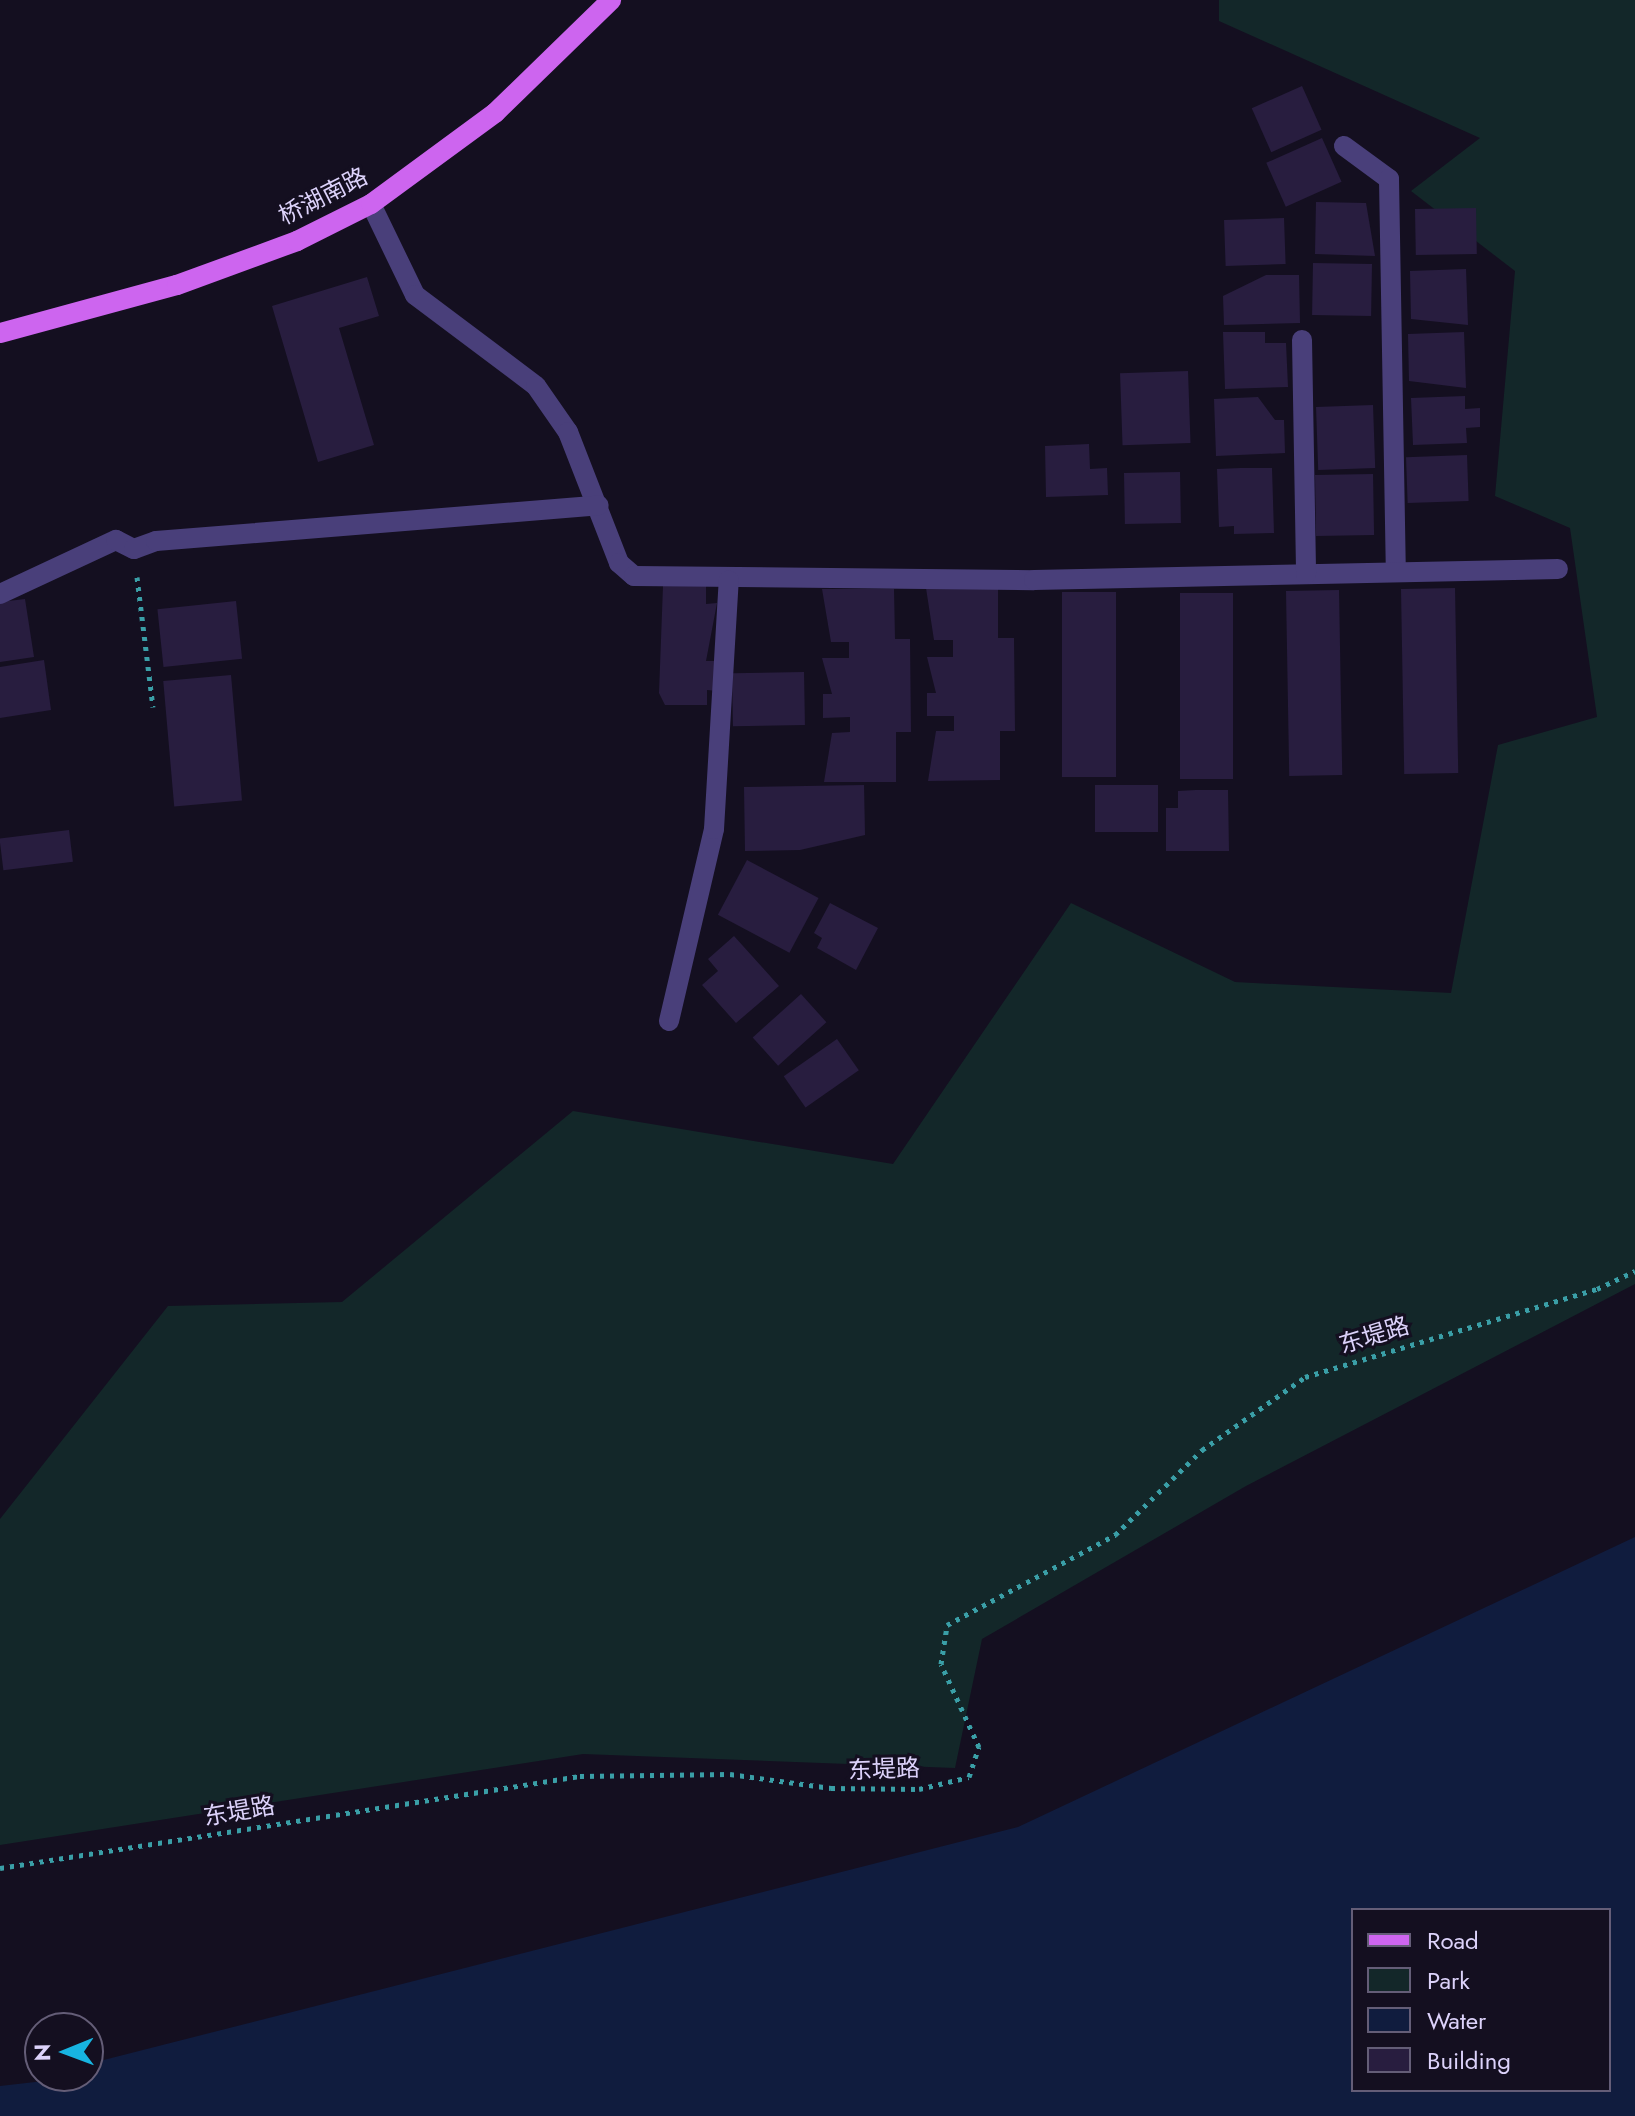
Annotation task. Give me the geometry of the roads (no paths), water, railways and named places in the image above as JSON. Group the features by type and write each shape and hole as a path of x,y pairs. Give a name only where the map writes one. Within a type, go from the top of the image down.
{"main road":[{"name":"桥湖南路","path":"0,333 177,285 297,241 371,204 495,113 611,0"}],"street":[{"path":"1344,146 1389,179 1396,572"},
{"path":"371,204 415,295 536,386 568,432 599,505 619,563 634,576 729,580 1558,569"},
{"path":"1302,340 1306,574"},
{"path":"0,594 116,540 134,549 156,541 599,505"},
{"path":"669,1021 714,829 729,580"}],"water":[{"path":"1635,1537 1635,2116 0,2116 0,2086 24,2083 24,2092 104,2092 104,2060 1018,1827"}]}
